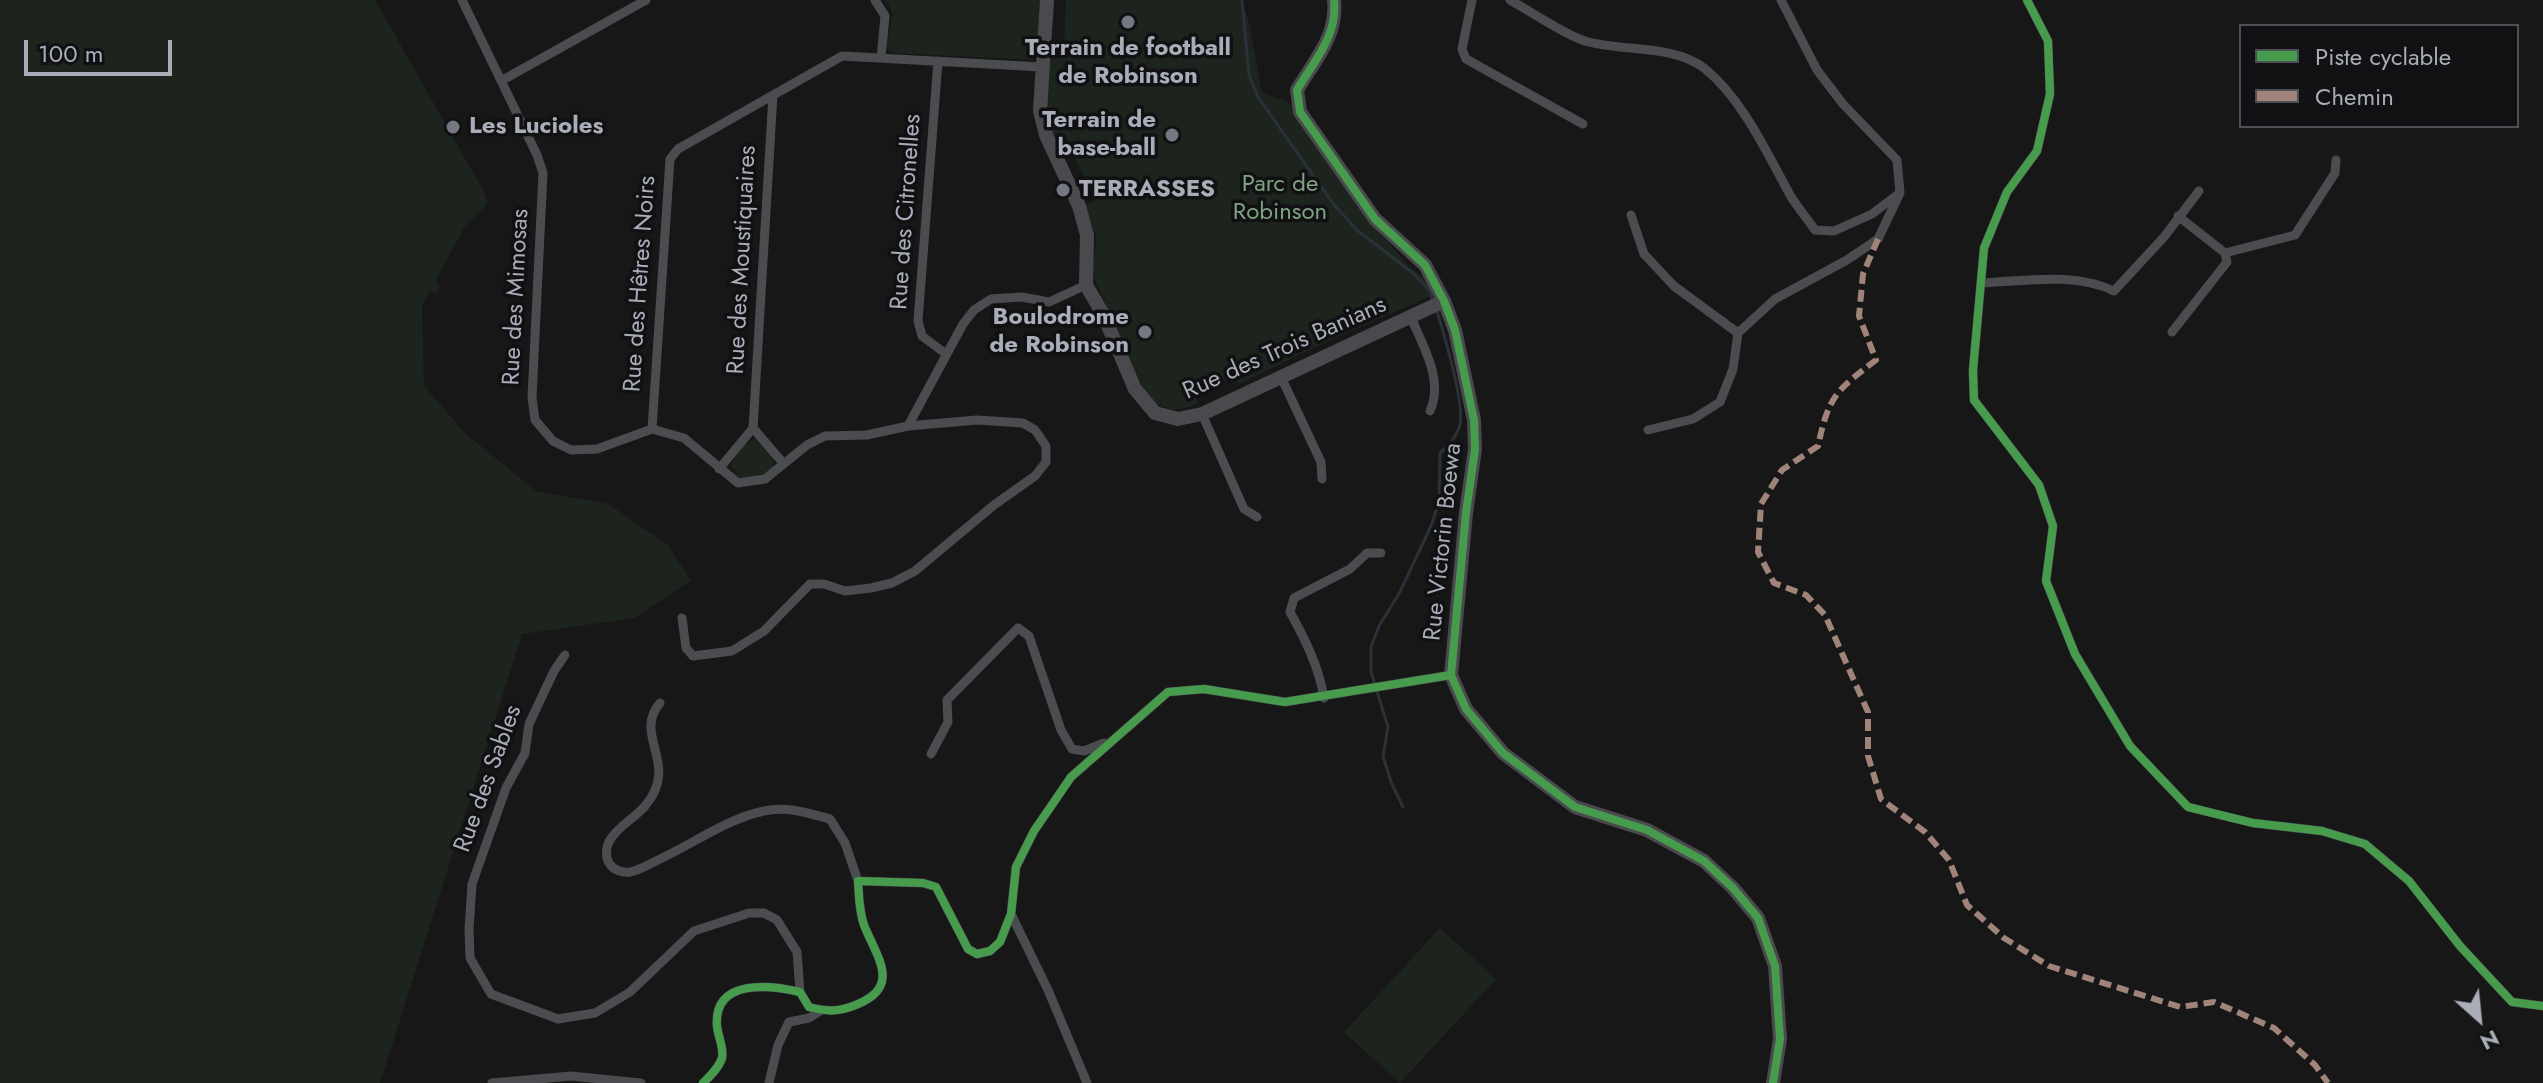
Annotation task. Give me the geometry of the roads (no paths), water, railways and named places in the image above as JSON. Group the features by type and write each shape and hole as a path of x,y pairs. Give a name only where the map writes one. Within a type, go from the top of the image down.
{"street":[{"name":"Rue des Mimosas","path":"462,0 543,173 532,397 535,420 553,441 571,450 597,449 652,429"},
{"path":"501,81 646,0"},
{"path":"875,0 885,16 881,58"},
{"path":"908,426 963,324 974,310 991,299 1022,297 1049,302 1086,285 1087,235 1079,206 1046,135 1040,111 1047,0"},
{"name":"Rue Victorin Boewa","path":"1334,0 1331,33 1317,62 1297,90 1300,112 1375,219 1425,265 1437,304 1455,330 1473,406 1475,449 1451,675 1466,709 1503,753 1575,807 1647,830 1704,861 1733,888 1758,918 1775,966 1780,1039 1773,1083"},
{"path":"1472,0 1462,49 1466,59 1583,124"},
{"path":"1510,0 1585,41 1670,54 1703,67 1749,123 1792,198 1815,230 1834,231 1872,214 1900,193"},
{"path":"1648,430 1693,419 1720,402 1733,369 1738,333 1775,299 1847,260 1878,239 1900,193 1897,160 1843,104 1817,70 1781,0"},
{"path":"2027,0 2048,41 2050,94 2037,151 2007,192 1984,248 1976,318 1974,400 2039,485 2053,526 2046,581 2075,654 2130,746 2188,807 2253,823 2322,831 2365,844 2409,881 2460,946 2512,1002 2543,1006"},
{"name":"Rue des Hêtres Noirs","path":"652,429 670,159 678,149 842,56 1042,67"},
{"name":"Rue des Citronelles","path":"938,61 918,321 922,336 946,354"},
{"name":"Rue des Moustiquaires","path":"753,428 773,95"},
{"path":"2225,253 2295,235 2335,173 2336,160"},
{"path":"1982,283 2057,279 2099,284 2114,291 2164,237 2199,191"},
{"path":"1631,215 1644,254 1674,286 1738,333"},
{"path":"2172,332 2227,262 2225,253 2178,216"},
{"name":"Rue des Trois Banians","path":"1086,285 1103,314 1135,389 1155,413 1178,419 1202,414 1437,304"},
{"path":"1411,317 1433,373 1436,397 1430,411"},
{"path":"1281,377 1321,462 1322,479"},
{"path":"1202,414 1244,509 1257,517"},
{"path":"652,429 684,438 738,483 765,479 807,445 825,436 867,435 908,426 977,420 1023,423 1035,430 1046,446 1046,462 1035,476 994,505 915,571 892,583 845,591 824,584 810,584 764,631 732,651 693,656 686,648 682,618"},
{"path":"719,469 753,428 783,463"},
{"path":"1324,698 1312,655 1290,612 1294,598 1350,569 1367,553 1381,553"},
{"path":"931,754 948,722 947,700 1018,628 1029,636 1061,730 1072,749 1084,751 1114,739"},
{"name":"Rue des Sables","path":"565,655 529,724 525,753 506,788 472,884 470,958 491,994 558,1019 595,1013 630,992 694,931 749,913 764,913 777,920 797,952 800,992"},
{"path":"858,881 923,883 936,887 968,949 977,954 990,951 1000,942 1011,914 1016,867 1034,831 1071,777 1168,692 1204,689 1285,702 1451,675"},
{"path":"660,703 651,714 650,733 660,762 657,785 646,805 609,841 606,854 609,864 618,872 628,873 668,856 702,836 765,810 797,810 830,819 845,843 858,881 864,924 883,974 881,987 871,999 839,1012 809,1007 800,992 772,985 746,987 733,993 720,1007 717,1025 722,1056 718,1066 703,1083"},
{"path":"1011,914 1048,990 1087,1083"},
{"path":"769,1083 778,1045 789,1022 809,1018 822,1010"},
{"path":"492,1083 571,1076 641,1083"}],"waterway":[{"path":"1242,0 1249,75 1258,97 1334,205 1357,230 1414,274 1430,291 1433,301"},
{"path":"1403,807 1383,756 1388,727 1371,672 1371,647 1431,526 1439,502 1440,453 1455,436 1461,418 1457,388 1436,308"}],"place":[{"name":"Terrain de football de Robinson","path":"1128,22"},
{"name":"Les Lucioles","path":"453,127"},
{"name":"Terrain de base-ball","path":"1172,135"},
{"name":"TERRASSES","path":"1063,190"},
{"name":"Boulodrome de Robinson","path":"1145,332"}],"park label":[{"name":"Parc de Robinson","path":"1280,199"}]}
